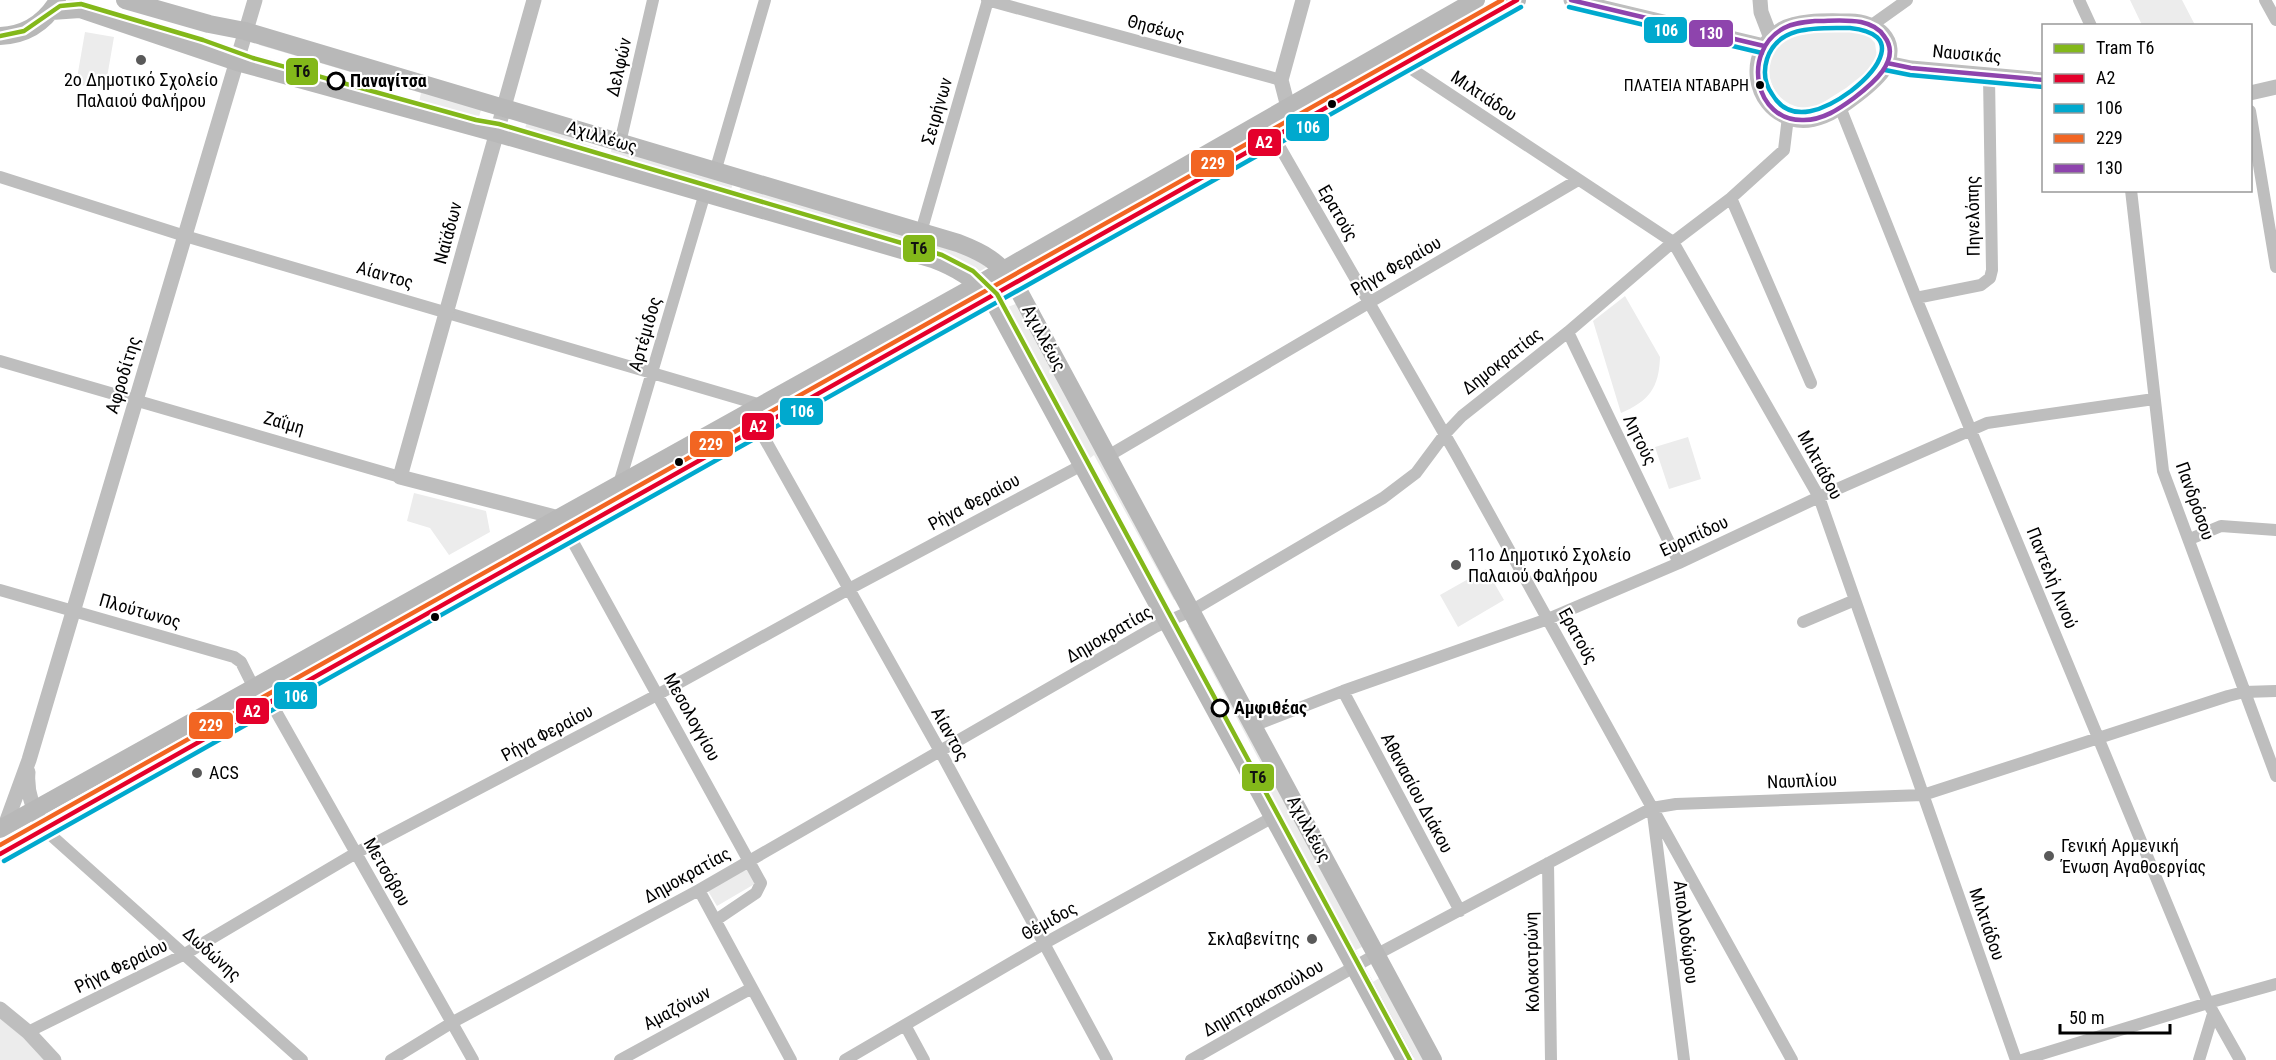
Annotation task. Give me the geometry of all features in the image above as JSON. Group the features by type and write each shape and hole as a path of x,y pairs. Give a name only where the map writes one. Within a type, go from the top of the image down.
{"main road":[{"name":"Αχιλλέως","path":"125,0 209,24 246,31 504,107 973,248 992,259 1004,269 1015,284 1433,1060"},
{"path":"3,827 254,688 564,526 758,428 985,291 1004,269 1476,0"},
{"path":"0,854 270,701 564,526 619,484 761,405 985,291 1015,284 1517,0"},
{"name":"Αχιλλέως","path":"54,6 80,9 237,62 496,133 933,259 953,267 985,291 1405,1060"},
{"path":"0,36 24,32 43,20 54,6"}],"street":[{"name":"Αφροδίτης","path":"3,827 28,760 255,0"},
{"name":"Ναϊάδων","path":"400,477 534,0"},
{"name":"Δελφών","path":"620,143 652,0"},
{"path":"715,172 765,0"},
{"name":"Θησέως","path":"988,0 1281,80"},
{"name":"Σειρήνων","path":"921,232 988,0"},
{"path":"1288,107 1281,80 1303,0"},
{"path":"1571,0 1767,42"},
{"path":"1760,0 1767,42"},
{"path":"1872,25 1907,0"},
{"path":"2079,0 2090,24"},
{"path":"2265,0 2276,20"},
{"path":"1848,21 1872,25 1882,33 1887,41 1889,54 1887,63 1876,79 1840,107 1816,119 1804,120 1788,117 1771,106 1758,86 1757,65 1767,42 1785,28 1800,24 1848,21"},
{"name":"Ναυσικάς","path":"1887,63 1911,68 2042,80"},
{"name":"Μιλτιάδου","path":"1404,64 1673,242 1819,497 2016,1060"},
{"name":"Πηνελόπης","path":"1916,298 1982,285 1990,278 1992,270 1989,76"},
{"path":"2252,93 2276,87"},
{"name":"Παντελή Λινού","path":"1840,107 1916,298 2211,1008 2240,1060"},
{"name":"Δημοκρατίας","path":"391,1060 453,1022 699,890 1167,621 1191,611 1383,498 1416,473 1444,434 1462,416 1568,332 1673,242 1731,198 1784,150 1788,117"},
{"path":"2252,123 2276,267"},
{"name":"Ερατούς","path":"1274,138 1548,619 1792,1060"},
{"name":"Αίαντος","path":"0,177 185,236 761,405"},
{"name":"Ρήγα Φεραίου","path":"1108,456 1578,180"},
{"name":"Πανδρόσου","path":"2131,192 2163,471 2276,776"},
{"name":"Αρτέμιδος","path":"619,484 705,193"},
{"path":"1731,198 1811,383"},
{"name":"Λητούς","path":"1568,332 1679,563"},
{"name":"Ζαΐμη","path":"0,362 564,526"},
{"name":"Ευριπίδου","path":"1253,726 1343,691 1548,619 1679,563 1819,497 1987,423 2154,399"},
{"name":"Αίαντος","path":"758,428 940,752 1107,1060"},
{"name":"Ρήγα Φεραίου","path":"28,1032 185,954 356,853 657,695 849,589 1082,465"},
{"name":"Μεσολογγίου","path":"564,526 762,883 756,893 716,920"},
{"path":"2190,539 2221,526 2276,530"},
{"name":"Πλούτωνος","path":"0,590 234,657 241,662 254,688"},
{"path":"1803,622 1855,600"},
{"name":"Αθανασίου Διάκου","path":"1343,691 1460,912"},
{"name":"Ναυπλίου","path":"1354,967 1652,808 1676,804 1923,795 2244,692 2276,691"},
{"name":"Μετσόβου","path":"270,701 473,1060"},
{"name":"Αφροδίτης","path":"28,760 26,788 44,829"},
{"name":"Απολλοδώρου","path":"1652,808 1684,1060"},
{"name":"Θέμιδος","path":"845,1060 1045,943 1273,817"},
{"name":"Δωδώνης","path":"44,829 302,1060"},
{"name":"Κολοκοτρώνη","path":"1548,863 1551,1060"},
{"path":"699,890 791,1060"},
{"name":"Δημητρακοπούλου","path":"1191,1060 1354,967"},
{"path":"2022,1060 2211,1008 2276,984"},
{"name":"Αμαζόνων","path":"620,1060 752,988"},
{"path":"2199,1060 2211,1008"},
{"path":"0,1009 28,1032 54,1060"},
{"path":"905,1025 924,1060"}],"shaded area":[{"path":"2130,0 2182,0 2194,24 2142,24"},
{"path":"1857,30 1866,33 1875,43 1877,57 1874,66 1846,88 1816,107 1801,108 1789,103 1779,95 1772,85 1769,73 1770,60 1777,49 1788,39 1812,33"},
{"path":"85,32 114,37 105,89 76,84"},
{"path":"260,40 483,104 477,123 256,61 258,55 419,102 421,93 259,45"},
{"path":"527,122 582,138 581,143 598,148 597,152 605,154 603,158 523,134"},
{"path":"612,147 733,183 729,196 625,164 627,157 611,152"},
{"path":"741,186 968,255 987,267 972,276 737,198"},
{"path":"1625,296 1660,357 1655,385 1651,392 1639,404 1621,413 1593,321"},
{"path":"1018,303 1178,597 1174,600 1094,455 1089,459 1168,603 1163,605 1008,319 1013,316 1008,307"},
{"path":"1688,437 1701,479 1669,489 1655,447"},
{"path":"414,493 486,511 490,532 449,555 430,528 407,521"},
{"path":"1486,569 1504,600 1458,627 1440,595"},
{"path":"1192,624 1364,946 1350,953 1178,632 1182,629 1260,774 1265,771 1188,626"},
{"path":"749,867 758,882 717,906 708,891"},
{"path":"1381,977 1426,1060 1409,1060 1368,985"},
{"path":"0,1018 30,1043 46,1060 0,1060"}],"tram line":[{"name":"Τ6","path":"0,36 24,31 60,6 81,4 203,40 253,58 476,120 499,124 942,255 973,271 997,294 1410,1060"}],"transit line":[{"name":"229","path":"0,845 1502,0"},
{"name":"Α2","path":"0,854 1517,0"},
{"name":"130","path":"1571,0 1764,46"},
{"name":"106","path":"4,861 1521,7"},
{"name":"106","path":"1569,7 1762,53"},
{"name":"130","path":"1815,21 1855,21 1874,27 1882,33 1889,45 1890,54 1876,79 1837,110 1811,120 1787,118 1774,110 1764,98 1759,83 1758,68 1762,52 1770,39 1784,28 1815,21"},
{"name":"106","path":"1850,28 1877,37 1882,45 1877,63 1861,83 1832,103 1810,111 1789,110 1780,104 1765,78 1767,59 1772,48 1780,39 1801,30 1850,28"},
{"name":"130","path":"1887,63 1911,68 2042,80"},
{"name":"106","path":"1885,70 1910,75 2042,87"}],"place":[{"name":"2ο Δημοτικό Σχολείο Παλαιού Φαλήρου","path":"141,60"},
{"name":"Παναγίτσα","path":"336,81"},
{"name":"ΠΛΑΤΕΙΑ ΝΤΑΒΑΡΗ","path":"1760,85"},
{"name":"11ο Δημοτικό Σχολείο Παλαιού Φαλήρου","path":"1456,565"},
{"name":"Αμφιθέας","path":"1220,708"},
{"name":"ACS","path":"197,773"},
{"name":"Γενική Αρμενική Ένωση Αγαθοεργίας","path":"2049,856"},
{"name":"Σκλαβενίτης","path":"1312,939"}]}
